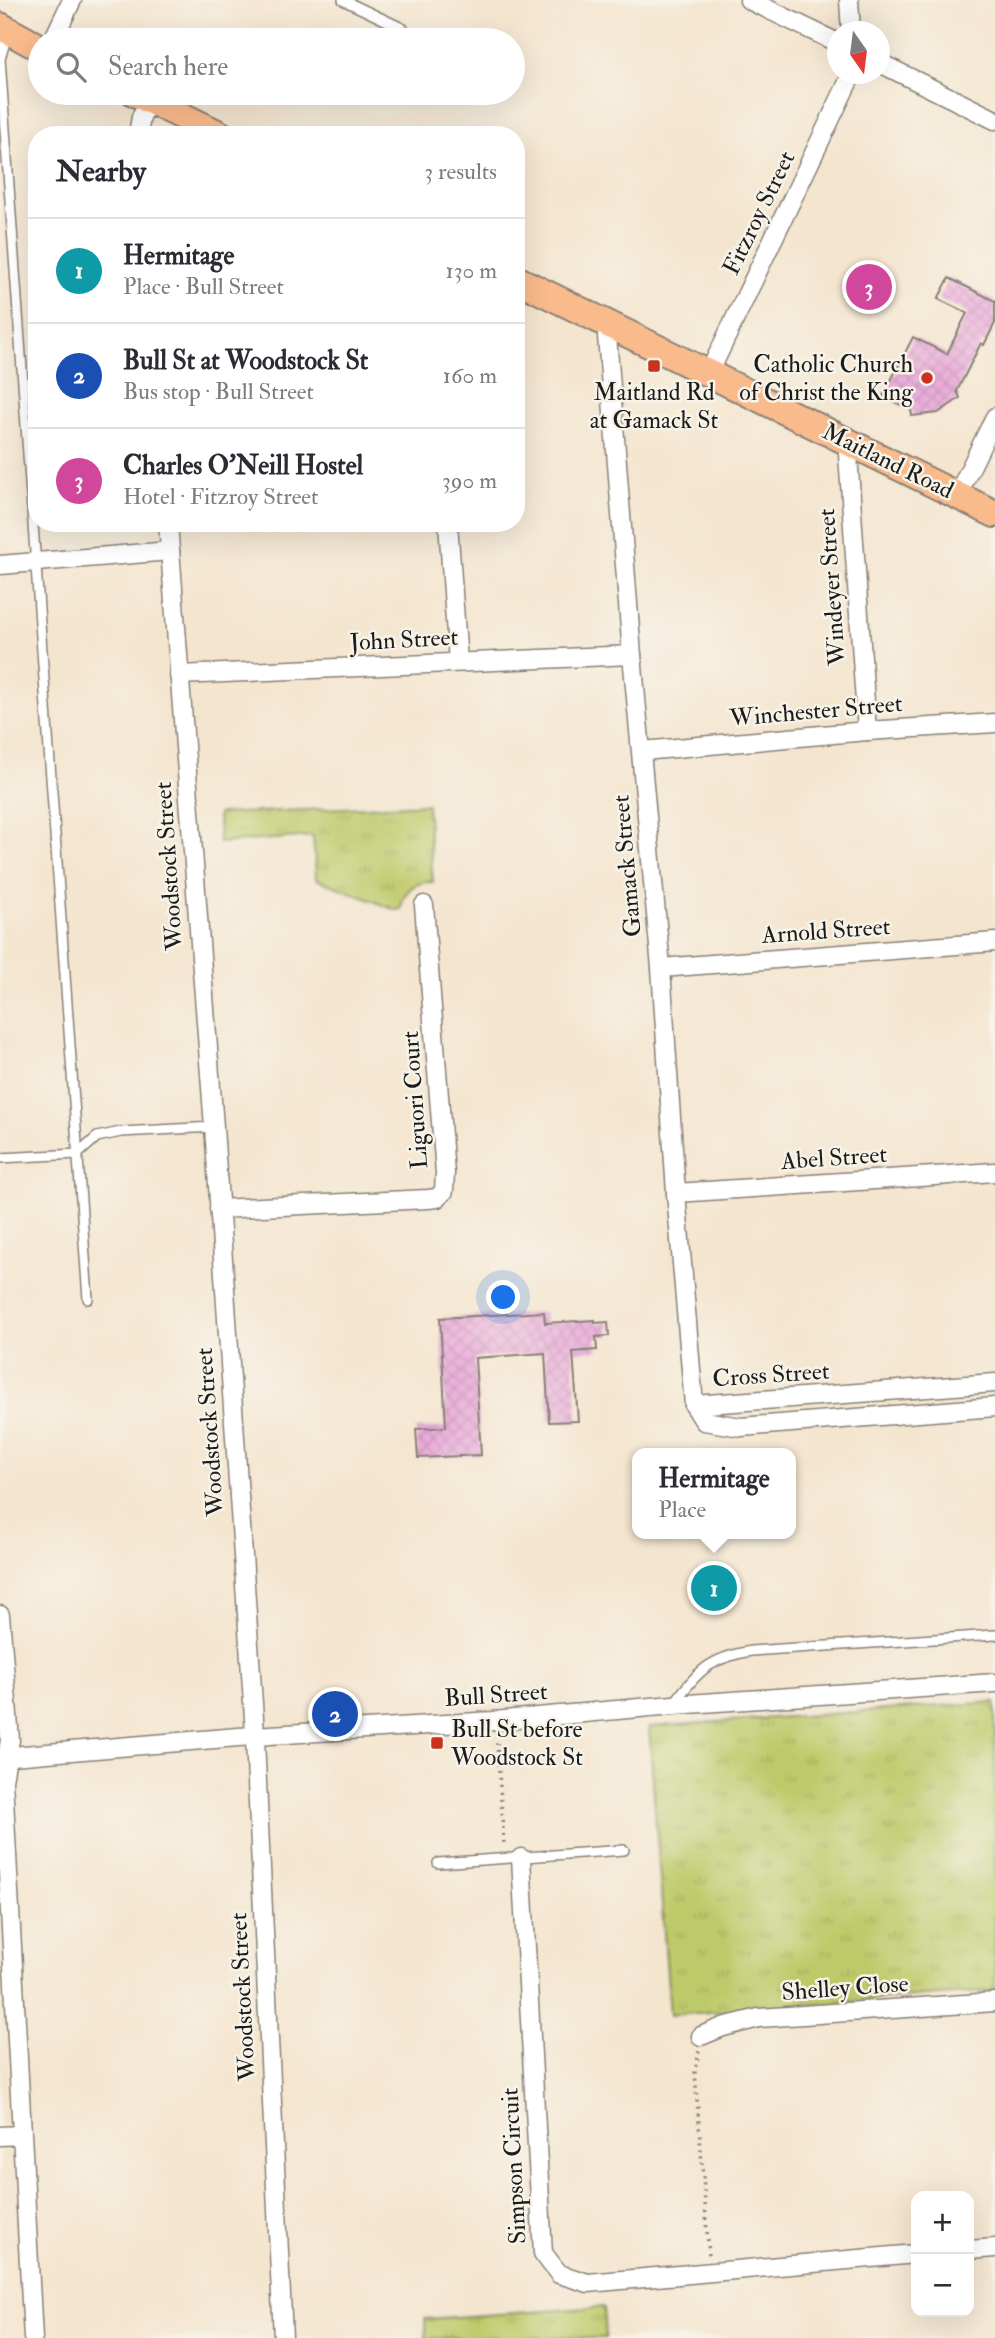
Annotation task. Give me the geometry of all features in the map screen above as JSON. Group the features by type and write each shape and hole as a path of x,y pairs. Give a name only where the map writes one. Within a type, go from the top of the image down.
{"main road":[{"path":"4,29 28,42"},
{"path":"160,105 203,126"},
{"name":"Maitland Road","path":"525,283 995,514"}],"street":[{"path":"59,28 72,0"},
{"path":"749,0 827,38"},
{"path":"849,0 850,21"},
{"path":"890,68 995,120"},
{"name":"Fitzroy Street","path":"709,373 847,84"},
{"path":"140,126 142,105"},
{"name":"Gamack Street","path":"606,323 632,655 661,968 694,1405"},
{"path":"957,495 995,416"},
{"name":"Windeyer Street","path":"847,440 867,731"},
{"name":"Woodstock Street","path":"169,532 214,1127 255,1736 283,2338"},
{"path":"449,532 458,662"},
{"path":"0,565 170,551"},
{"name":"John Street","path":"179,675 632,655"},
{"name":"Winchester Street","path":"642,751 867,731 995,723"},
{"name":"Liguori Court","path":"219,1209 428,1199 437,1198 444,1191 445,1173 424,905"},
{"name":"Arnold Street","path":"661,968 995,942"},
{"name":"Abel Street","path":"676,1193 995,1172"},
{"name":"Cross Street","path":"995,1383 694,1405 704,1421 741,1427 995,1407"},
{"path":"0,1615 10,1740 4,1756 3,1780 33,2338"},
{"name":"Bull Street","path":"4,1756 995,1683"},
{"name":"Simpson Circuit","path":"521,1858 542,2253 559,2274 588,2283 911,2254"},
{"name":"Shelley Close","path":"701,2036 759,2018 995,2002"},
{"path":"0,2136 21,2134"},
{"path":"974,2250 995,2248"}],"lane":[{"path":"343,0 402,28"},
{"path":"4,29 0,59 28,440"},
{"path":"35,532 88,1299"},
{"path":"0,1158 78,1154 97,1138 121,1132 214,1127"},
{"path":"673,1705 690,1681 706,1665 727,1655 765,1650 995,1635"},
{"path":"438,1863 624,1850"}],"path":[{"path":"497,1743 504,1844"},
{"path":"701,2036 695,2072 711,2272"}],"green space":[{"path":"427,804 433,882 421,883 411,888 404,897 401,909 396,910 316,879 313,836 219,843 218,814"},
{"path":"995,1702 995,1991 670,2015 649,1727"},
{"path":"604,2307 606,2338 426,2338 425,2319"}],"building":[{"name":"Catholic Church of Christ the King","path":"949,278 995,301 995,323 984,345 981,343 957,391 960,398 938,413 912,416 911,410 883,396 913,337 947,354 967,313 938,299"},
{"path":"544,1312 545,1323 595,1320 595,1323 608,1322 609,1336 596,1337 597,1350 573,1352 578,1421 549,1422 545,1353 475,1358 481,1455 418,1458 416,1429 446,1427 440,1318"},
{"path":"727,1568 730,1606 701,1609 698,1571"}],"place":[{"name":"Charles O'Neill Hostel","path":"869,287"},
{"name":"Maitland Rd at Gamack St","path":"654,366"},
{"name":"Catholic Church of Christ the King","path":"927,378"},
{"name":"Hermitage","path":"714,1588"},
{"name":"Bull St at Woodstock St","path":"335,1714"},
{"name":"Bull St before Woodstock St","path":"437,1743"}]}
